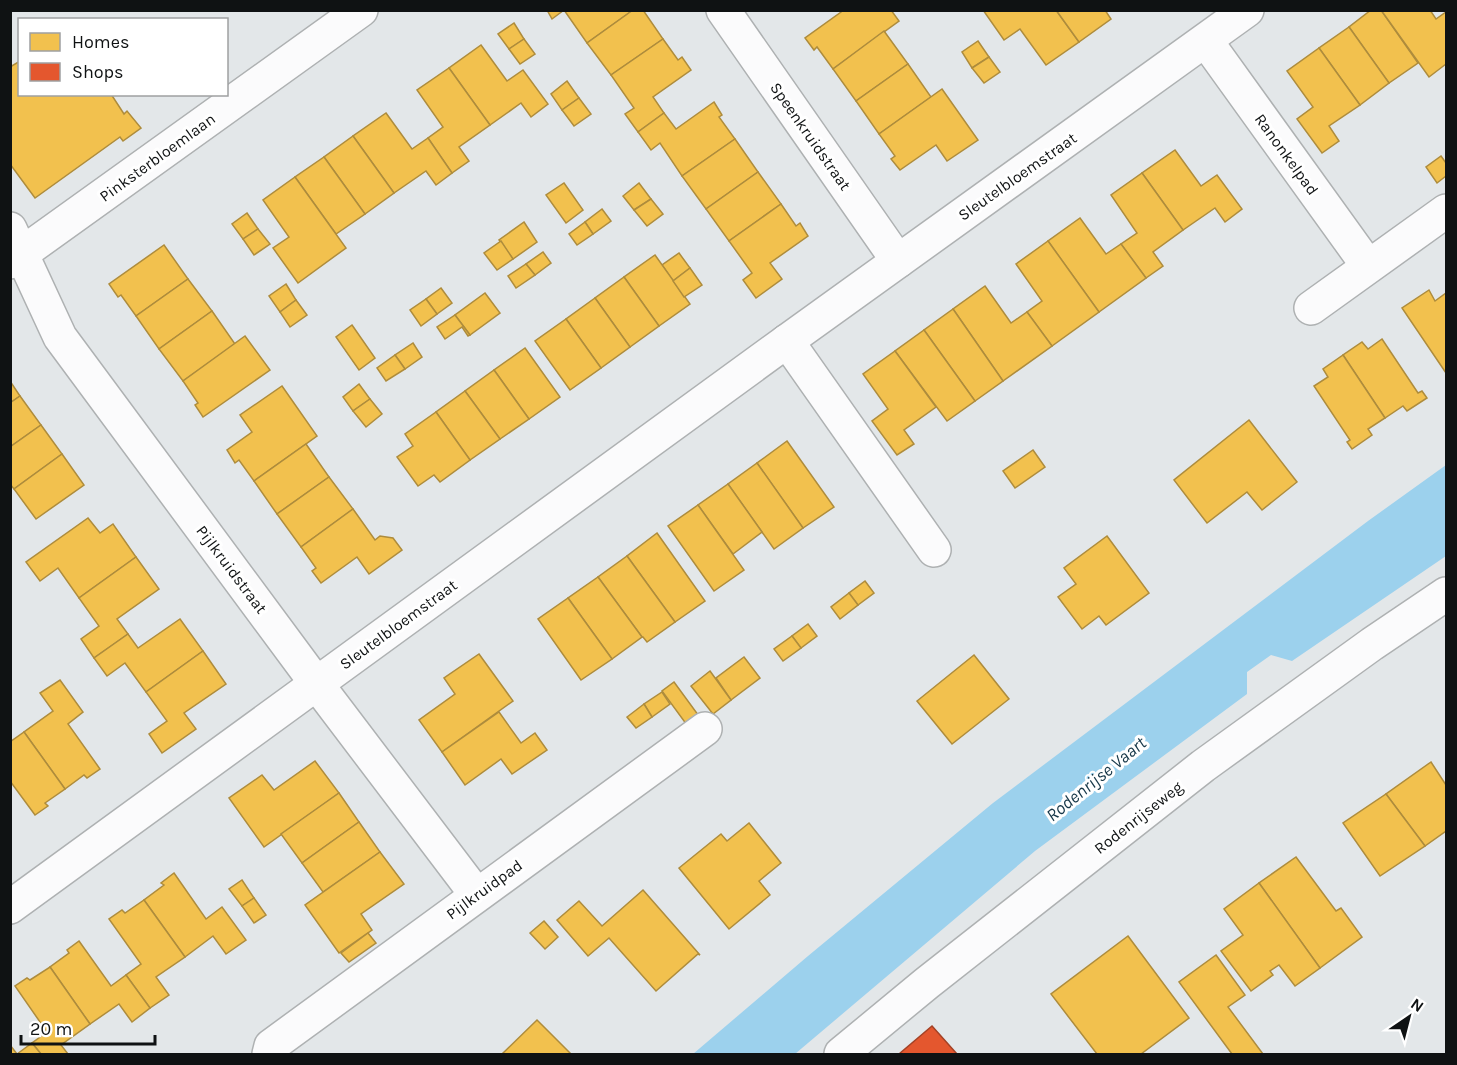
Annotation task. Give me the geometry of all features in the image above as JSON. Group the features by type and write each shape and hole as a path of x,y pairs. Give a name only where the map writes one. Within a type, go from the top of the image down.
{"street":[{"name":"Pinksterbloemlaan","path":"14,248 361,10"},
{"name":"Speenkruidstraat","path":"723,10 898,261"},
{"name":"Sleutelbloemstraat","path":"10,907 787,341 1247,10"},
{"name":"Ranonkelpad","path":"1206,41 1368,266"},
{"path":"1311,308 1446,211"},
{"name":"Pijlkruidstraat","path":"14,248 60,337 316,683 476,894"},
{"path":"787,341 934,550"},
{"name":"Rodenrijseweg","path":"841,1054 927,983 1203,766 1372,644 1446,594"},
{"name":"Pijlkruidpad","path":"269,1054 271,1046 476,894 705,729"}],"water":[{"name":"Rodenrijse Vaart","path":"1446,465 1446,556 1292,661 1271,655 1247,672 1247,694 1035,851 795,1054 693,1054 993,803"}],"building: Homes":[{"path":"547,10 564,10 552,19"},
{"path":"564,10 633,10 587,43"},
{"path":"633,10 643,10 663,39 611,75 587,43"},
{"path":"840,10 891,10 899,21 833,69 817,47 814,50 805,38 841,12"},
{"path":"983,10 1056,10 1079,42 1046,65 1020,29 1004,40"},
{"path":"1056,10 1105,10 1111,19 1079,42"},
{"path":"1371,10 1381,10 1418,63 1389,83 1349,27"},
{"path":"1381,10 1430,10 1436,19 1446,12 1446,64 1429,77"},
{"path":"514,23 524,39 509,49 498,34"},
{"path":"1349,27 1389,83 1360,105 1319,48"},
{"path":"884,31 908,64 856,101 833,69"},
{"path":"524,39 535,54 520,64 509,49"},
{"path":"663,39 678,60 682,57 691,70 653,97 664,113 638,132 625,114 634,108 611,75"},
{"path":"978,41 989,57 972,68 962,52"},
{"path":"481,45 507,81 523,70 548,104 531,117 521,103 490,125 449,68"},
{"path":"1319,48 1360,105 1329,126 1339,141 1322,153 1297,119 1313,107 1287,71"},
{"path":"989,57 1000,72 984,83 972,68"},
{"path":"18,62 18,96 112,96 124,114 127,111 141,128 123,141 120,137 35,198 10,164 10,67"},
{"path":"908,64 931,97 879,134 856,101"},
{"path":"449,68 490,125 459,147 469,161 452,173 428,138 443,127 417,90"},
{"path":"567,81 579,98 562,110 551,94"},
{"path":"942,89 978,140 947,161 936,145 900,170 891,159 895,156 879,134"},
{"path":"579,98 591,114 574,126 562,110"},
{"path":"714,102 722,115 719,117 735,139 682,176 660,143 651,150 638,132 664,113 676,129"},
{"path":"386,113 412,149 428,138 452,173 436,185 426,171 394,193 353,136"},
{"path":"353,136 394,193 365,214 324,157"},
{"path":"735,139 758,172 706,209 682,176"},
{"path":"1175,150 1201,186 1217,175 1242,209 1225,222 1215,208 1183,230 1142,173"},
{"path":"1441,156 1446,163 1446,176 1437,183 1426,167"},
{"path":"324,157 365,214 336,234 295,177"},
{"path":"758,172 781,204 729,241 706,209"},
{"path":"1142,173 1183,230 1153,252 1163,266 1146,278 1121,244 1137,233 1111,195"},
{"path":"295,177 346,248 298,283 273,248 289,237 263,200"},
{"path":"564,183 583,210 566,223 546,195"},
{"path":"639,183 651,199 634,210 623,196"},
{"path":"651,199 663,214 647,226 634,210"},
{"path":"781,204 796,226 800,223 808,236 770,263 782,279 756,298 743,280 752,273 729,241"},
{"path":"602,209 611,221 593,234 585,222"},
{"path":"247,213 258,229 243,239 232,224"},
{"path":"1080,218 1106,254 1121,244 1146,278 1099,312 1048,241"},
{"path":"524,222 537,242 513,259 499,240"},
{"path":"585,222 593,234 577,245 569,234"},
{"path":"258,229 270,244 254,255 243,239"},
{"path":"501,241 513,259 497,270 484,253"},
{"path":"1048,241 1099,312 1052,346 1027,312 1042,301 1016,264"},
{"path":"164,245 188,279 136,316 121,295 118,297 109,284"},
{"path":"543,252 551,263 535,275 526,264"},
{"path":"679,253 690,268 673,281 662,265"},
{"path":"655,255 690,304 659,326 624,277"},
{"path":"526,264 535,275 516,288 508,276"},
{"path":"690,268 702,285 684,297 673,281"},
{"path":"624,277 659,326 630,347 595,298"},
{"path":"188,279 212,311 159,349 136,316"},
{"path":"286,284 296,300 280,312 269,296"},
{"path":"985,286 1011,323 1027,312 1052,346 1003,381 953,309"},
{"path":"441,288 452,303 437,314 426,299"},
{"path":"1429,290 1435,301 1446,293 1446,373 1402,308"},
{"path":"485,293 500,313 470,335 455,315"},
{"path":"595,298 630,347 601,368 566,319"},
{"path":"426,299 437,314 421,326 410,310"},
{"path":"296,300 307,315 290,327 280,312"},
{"path":"953,309 1003,381 975,401 924,330"},
{"path":"212,311 235,344 183,381 159,349"},
{"path":"455,315 470,335 468,336 462,327 445,339 437,327"},
{"path":"566,319 601,368 570,390 535,341"},
{"path":"352,325 375,358 359,370 336,337"},
{"path":"924,330 975,401 947,421 895,351"},
{"path":"245,336 270,370 203,417 195,405 198,403 183,381"},
{"path":"1382,339 1418,393 1422,391 1427,398 1407,411 1403,406 1385,418 1343,355 1362,342 1368,349"},
{"path":"413,343 422,357 405,369 395,355"},
{"path":"525,348 560,397 529,419 494,370"},
{"path":"895,351 936,407 904,430 914,444 897,455 872,421 888,409 863,374"},
{"path":"395,355 405,369 386,381 377,368"},
{"path":"1343,355 1385,418 1368,429 1372,435 1352,449 1347,442 1350,440 1314,386 1328,377 1323,369"},
{"path":"494,370 529,419 500,439 465,391"},
{"path":"10,381 20,396 10,403"},
{"path":"359,384 370,399 353,411 343,397"},
{"path":"282,386 317,436 254,481 239,460 235,463 227,450 252,432 240,415"},
{"path":"465,391 500,439 470,460 436,412"},
{"path":"20,396 41,425 10,447 10,403"},
{"path":"370,399 382,414 366,427 353,411"},
{"path":"436,412 470,460 440,482 434,475 418,486 397,457 413,446 405,434"},
{"path":"1249,420 1297,482 1262,510 1247,492 1207,523 1174,480"},
{"path":"41,425 62,454 14,489 10,484 10,447"},
{"path":"787,441 834,507 803,528 757,463"},
{"path":"306,444 329,477 277,514 254,481"},
{"path":"1033,450 1045,467 1015,488 1003,471"},
{"path":"62,454 84,485 36,519 14,489"},
{"path":"757,463 803,528 774,549 728,484"},
{"path":"329,477 353,509 301,547 277,514"},
{"path":"728,484 762,532 733,554 698,505"},
{"path":"698,505 744,570 714,591 668,526"},
{"path":"353,509 375,540 380,536 393,538 402,550 369,574 357,557 321,583 312,571 316,568 301,547"},
{"path":"88,518 100,533 113,524 136,557 79,598 58,568 40,581 26,562"},
{"path":"657,533 705,601 675,622 627,556"},
{"path":"1107,536 1149,593 1106,625 1099,616 1082,629 1058,597 1076,584 1064,568"},
{"path":"627,556 675,622 647,642 598,577"},
{"path":"136,557 159,589 117,619 128,634 94,658 81,639 99,626 79,598"},
{"path":"598,577 642,637 612,659 568,598"},
{"path":"865,581 874,593 858,605 849,593"},
{"path":"849,593 858,605 840,619 831,607"},
{"path":"568,598 612,659 581,680 538,619"},
{"path":"180,619 203,651 146,692 125,663 107,676 94,658 128,634 138,648"},
{"path":"808,624 817,636 801,648 792,636"},
{"path":"792,636 801,648 783,661 774,649"},
{"path":"203,651 226,684 184,713 196,729 162,753 149,734 167,721 146,692"},
{"path":"479,654 513,701 442,752 419,720 455,694 444,678"},
{"path":"974,655 1009,699 952,744 917,701"},
{"path":"744,657 760,678 731,700 716,678"},
{"path":"710,671 731,700 713,714 691,686"},
{"path":"60,680 83,712 68,724 100,769 87,778 84,775 65,789 24,732 53,711 40,693"},
{"path":"674,682 707,727 695,736 662,691"},
{"path":"662,692 670,704 652,717 644,704"},
{"path":"644,704 652,717 636,728 627,717"},
{"path":"499,712 521,743 535,733 547,750 512,774 501,759 465,785 442,752"},
{"path":"24,732 65,789 45,803 48,806 35,815 10,781 10,742"},
{"path":"315,761 339,793 264,847 229,798 262,775 274,790"},
{"path":"1431,762 1446,785 1446,831 1425,846 1386,794"},
{"path":"339,793 359,822 302,863 281,834"},
{"path":"1386,794 1425,846 1380,876 1343,823"},
{"path":"359,822 380,852 323,892 302,863"},
{"path":"749,823 781,863 759,881 770,895 729,929 679,868 721,834 727,841"},
{"path":"380,852 404,884 361,914 372,930 339,953 305,905"},
{"path":"1296,857 1336,911 1341,908 1362,937 1320,968 1259,883"},
{"path":"174,873 206,919 222,907 246,940 226,954 213,936 185,957 144,900 164,885 161,883"},
{"path":"242,880 254,898 242,906 229,889"},
{"path":"1259,883 1320,968 1295,986 1279,965 1270,971 1273,975 1251,991 1221,951 1243,935 1224,909"},
{"path":"643,890 700,955 698,954 656,991 609,938 588,956 557,920 579,901 602,926"},
{"path":"254,898 266,915 254,923 242,906"},
{"path":"144,900 185,957 156,977 169,995 150,1008 126,975 141,964 109,919 122,910 125,913"},
{"path":"544,921 558,937 545,949 530,933"},
{"path":"368,933 376,943 349,962 341,953"},
{"path":"1128,936 1189,1018 1141,1054 1097,1054 1051,994"},
{"path":"79,941 111,986 126,975 150,1008 132,1022 119,1004 90,1024 50,967 69,953 67,950"},
{"path":"1216,955 1245,995 1228,1007 1263,1054 1232,1054 1179,982"},
{"path":"50,967 90,1024 61,1045 68,1054 41,1054 32,1043 47,1032 15,986 27,978 30,980"},
{"path":"537,1020 571,1054 502,1054"},
{"path":"32,1043 41,1054 17,1054"},
{"path":"10,1045 17,1054 10,1054"}],"building: Shops":[{"path":"932,1026 957,1054 899,1054"}]}
